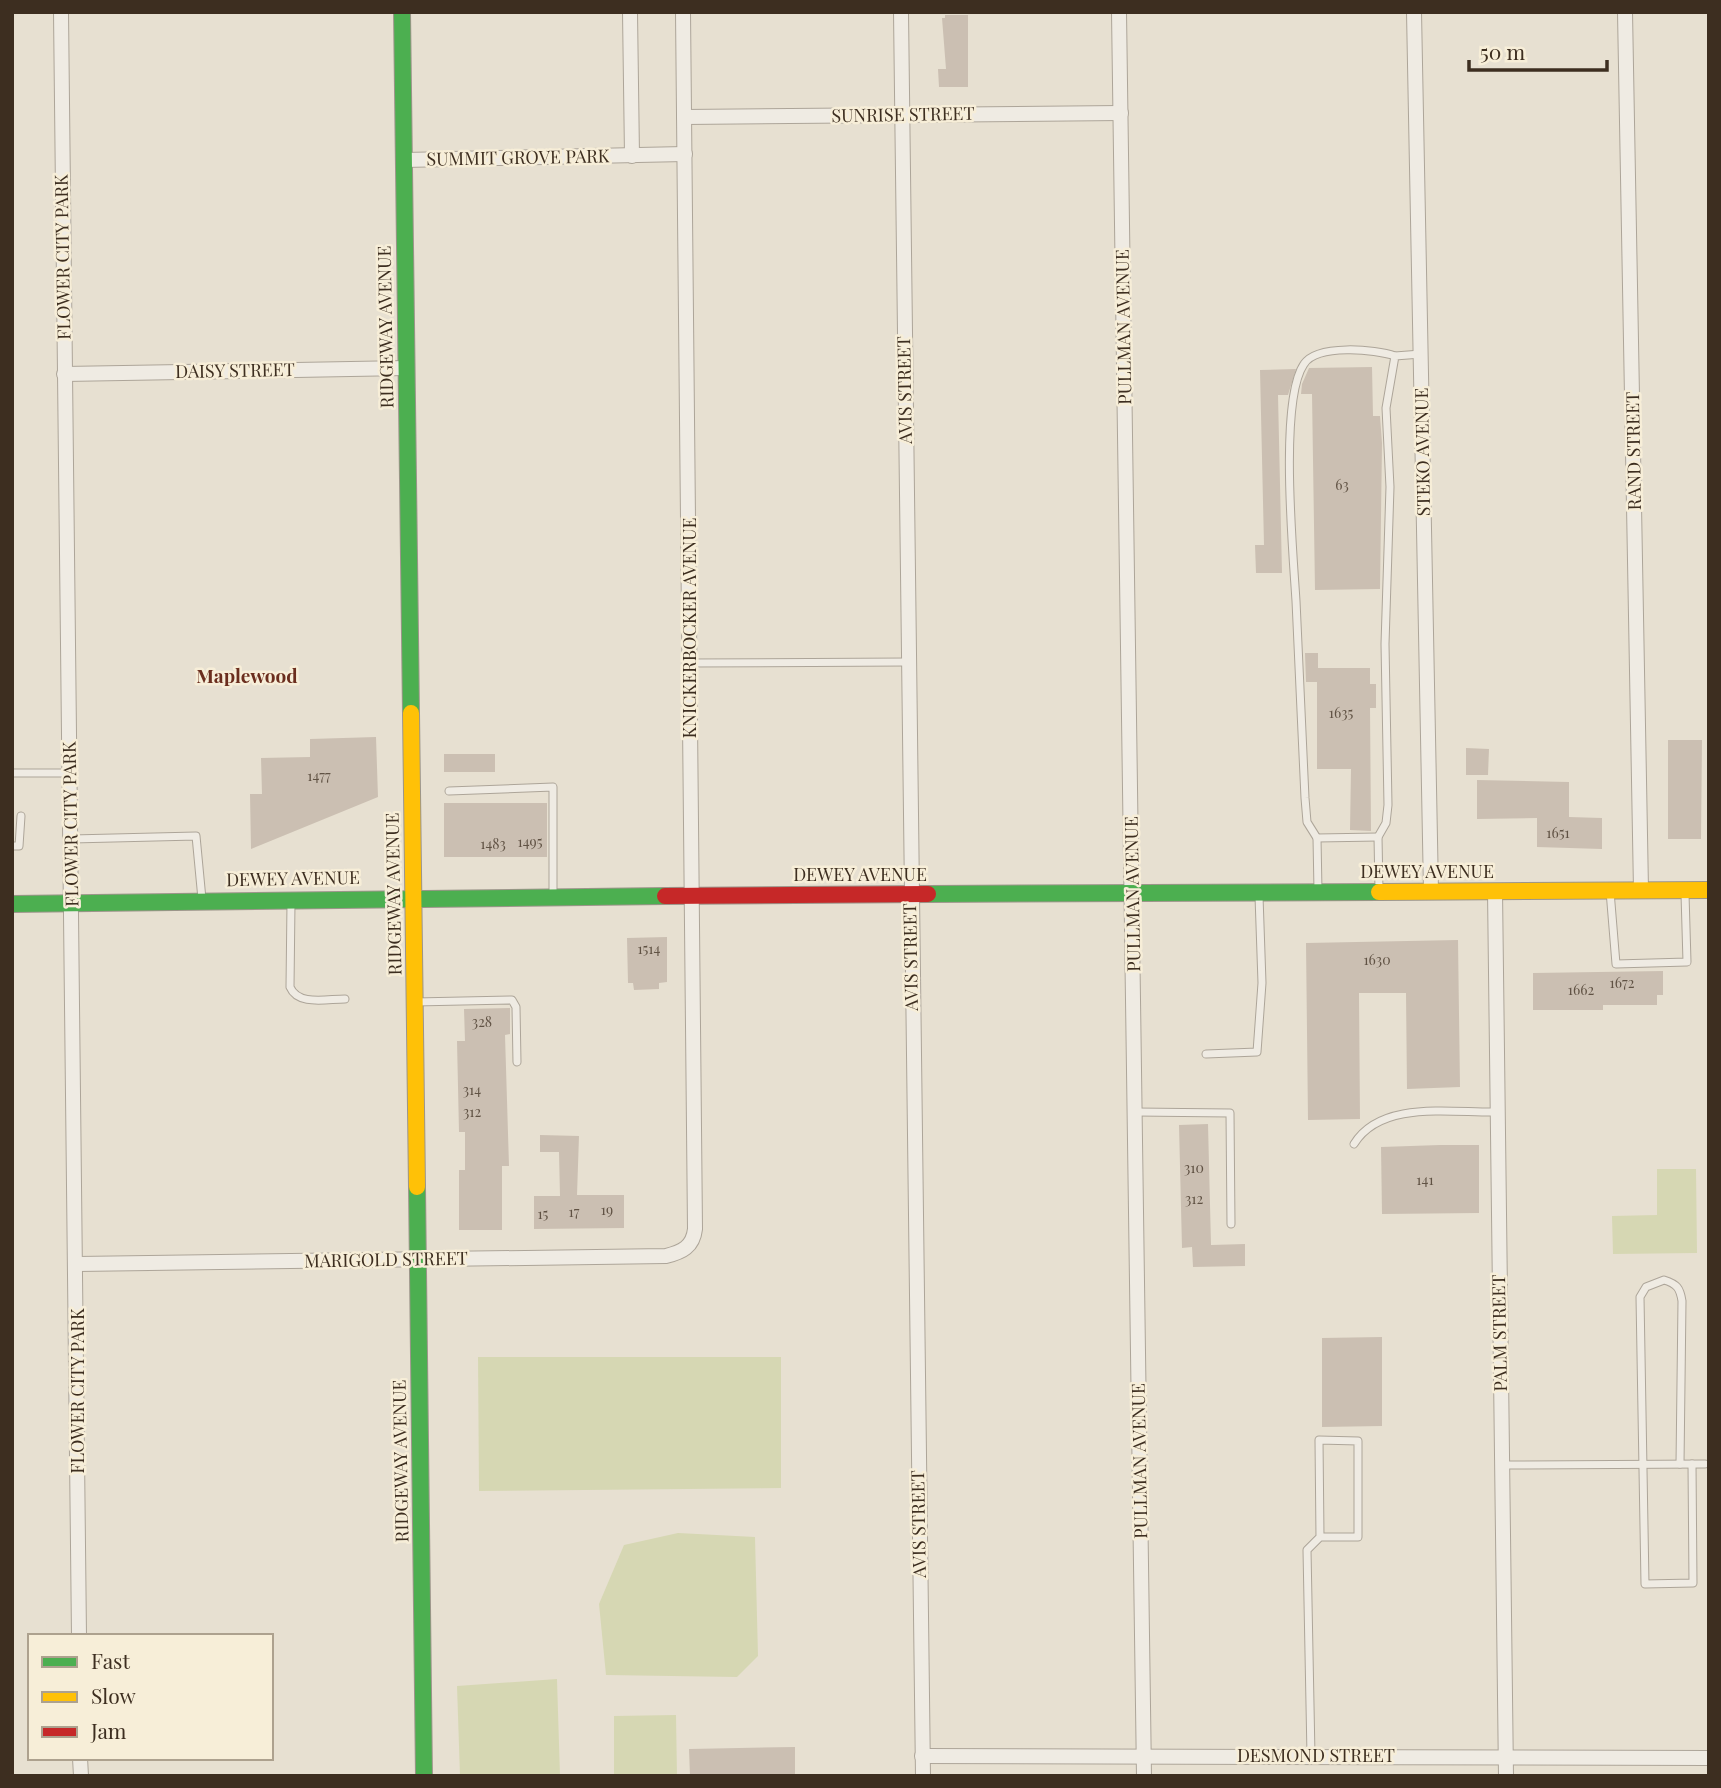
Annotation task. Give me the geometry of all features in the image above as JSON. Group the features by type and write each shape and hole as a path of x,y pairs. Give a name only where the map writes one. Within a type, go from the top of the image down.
{"street":[{"name":"FLOWER CITY PARK","path":"61,12 73,902 79,1634"},
{"name":"RIDGEWAY AVENUE","path":"402,12 424,1776"},
{"name":"SUMMIT GROVE PARK","path":"630,12 632,156"},
{"name":"KNICKERBOCKER AVENUE","path":"683,12 695,1229 691,1243"},
{"name":"AVIS STREET","path":"901,12 923,1776"},
{"name":"PULLMAN AVENUE","path":"1119,12 1144,1776"},
{"name":"STEKO AVENUE","path":"1414,12 1431,891"},
{"name":"RAND STREET","path":"1625,12 1642,890"},
{"name":"SUNRISE STREET","path":"684,117 1121,113"},
{"name":"SUMMIT GROVE PARK","path":"404,160 685,155"},
{"name":"DAISY STREET","path":"64,374 406,368"},
{"name":"DEWEY AVENUE","path":"12,904 413,897 1709,890"},
{"name":"PALM STREET","path":"1495,891 1506,1776"},
{"name":"MARIGOLD STREET","path":"76,1264 666,1256 681,1252 691,1243"},
{"name":"DESMOND STREET","path":"922,1756 1709,1758"}],"lane":[{"path":"1318,892 1317,838 1307,822 1305,798 1289,469 1297,377 1305,361 1319,352 1378,350 1395,356 1421,354"},
{"path":"1379,891 1378,837 1386,823 1388,805 1385,644 1390,487 1386,408 1395,356"},
{"path":"690,663 908,662"},
{"path":"12,774 70,773"},
{"path":"449,791 552,788 553,896"},
{"path":"12,846 19,846 21,816"},
{"path":"72,839 196,836 202,900"},
{"path":"1317,838 1378,837"},
{"path":"1610,890 1616,964 1687,962 1685,890"},
{"path":"1206,1054 1257,1052 1262,983 1258,892"},
{"path":"291,899 290,986 293,995 300,999 345,999"},
{"path":"414,1002 512,1000 516,1007 517,1062"},
{"path":"1136,1112 1230,1113 1231,1224"},
{"path":"1354,1144 1364,1128 1389,1116 1497,1112"},
{"path":"1680,1464 1682,1301 1681,1290 1675,1283 1664,1280 1646,1287 1640,1297 1645,1584 1693,1583 1692,1464"},
{"path":"1311,1756 1307,1550 1320,1537 1358,1537 1358,1441 1319,1440 1320,1537"},
{"path":"1502,1465 1705,1464"}],"green space":[{"path":"1657,1169 1696,1169 1697,1253 1613,1254 1612,1216 1657,1215"},
{"path":"478,1357 781,1357 781,1488 479,1491"},
{"path":"678,1533 755,1537 758,1656 737,1677 606,1675 599,1604 624,1545"},
{"path":"557,1679 560,1776 460,1776 457,1686"},
{"path":"676,1715 677,1776 614,1776 614,1716"}],"building":[{"path":"945,15 968,15 968,87 939,87 938,69 946,69 942,18 945,18"},
{"path":"1372,367 1373,416 1380,416 1382,443 1380,589 1315,590 1312,394 1301,394 1302,384 1309,368"},
{"path":"1296,369 1288,395 1278,395 1282,573 1256,573 1255,545 1264,545 1260,370"},
{"path":"1305,653 1318,653 1318,668 1370,668 1370,684 1376,684 1376,708 1370,708 1371,831 1350,830 1351,769 1317,769 1317,682 1306,682"},
{"path":"376,737 378,797 251,849 250,794 262,794 261,758 310,757 310,739"},
{"path":"1668,740 1702,740 1701,839 1668,839"},
{"path":"1466,748 1489,749 1488,775 1466,775"},
{"path":"444,754 495,754 495,772 444,772"},
{"path":"1477,780 1569,782 1569,817 1602,818 1602,849 1537,847 1537,818 1477,819"},
{"path":"444,803 547,803 547,857 444,857"},
{"path":"667,937 667,982 659,983 659,989 634,990 633,983 628,983 627,938"},
{"path":"1458,940 1460,1087 1407,1089 1406,993 1359,993 1360,1119 1308,1120 1306,943"},
{"path":"1663,971 1663,995 1657,995 1657,1005 1603,1005 1603,1010 1533,1010 1533,973"},
{"path":"510,1008 510,1034 505,1035 509,1166 502,1166 502,1230 459,1230 459,1170 465,1170 465,1132 459,1132 457,1041 465,1041 464,1009"},
{"path":"1208,1124 1211,1245 1245,1244 1245,1266 1193,1267 1192,1247 1182,1248 1179,1125"},
{"path":"540,1135 579,1136 577,1195 624,1195 624,1228 534,1229 534,1196 560,1196 559,1152 540,1152"},
{"path":"1479,1145 1479,1213 1382,1214 1381,1147"},
{"path":"1382,1337 1382,1426 1322,1427 1322,1338"},
{"path":"795,1747 795,1776 690,1776 689,1749"}],"traffic: fast":[{"path":"402,12 411,713"},
{"path":"928,894 1379,892"},
{"path":"12,904 665,896"},
{"path":"417,1187 424,1776"}],"traffic: slow":[{"path":"411,713 417,1187"},
{"path":"1379,892 1709,890"}],"traffic: jam":[{"path":"665,896 928,894"}],"district":[{"name":"Maplewood","path":"247,676"}]}
